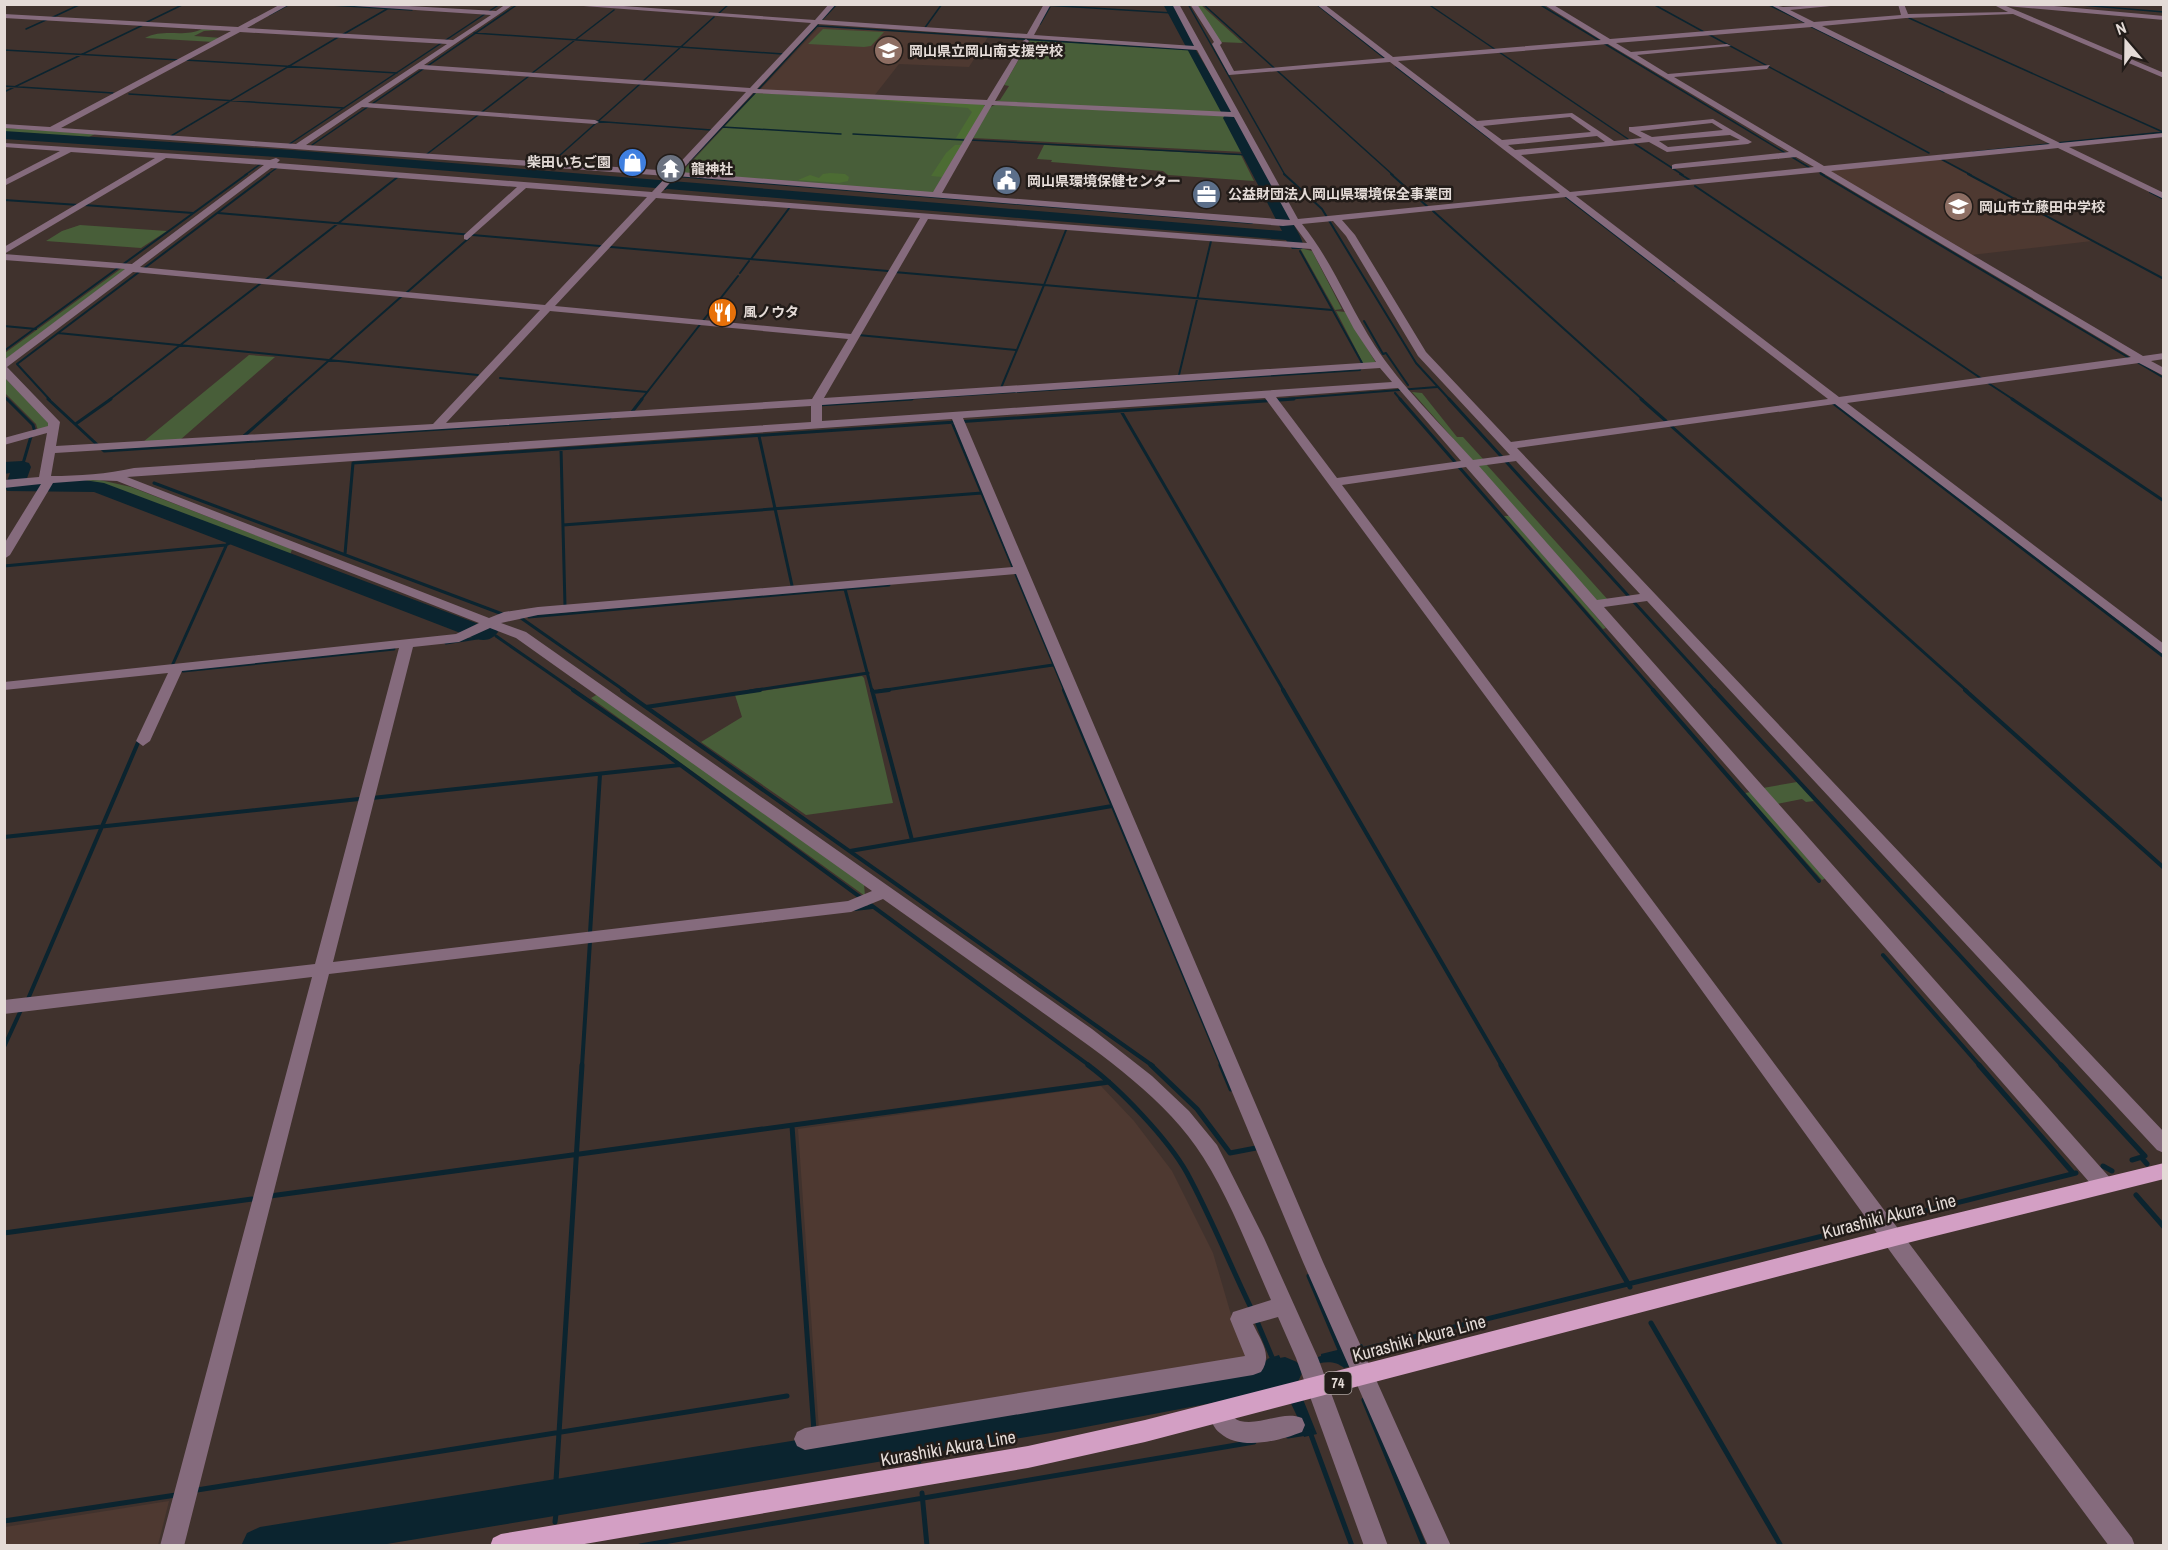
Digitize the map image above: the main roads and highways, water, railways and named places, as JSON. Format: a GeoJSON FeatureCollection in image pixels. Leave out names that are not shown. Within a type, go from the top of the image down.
{"type":"FeatureCollection","features":[{"type":"Feature","properties":{"kind":"main road","name":"Kurashiki Akura Line"},"geometry":{"type":"LineString","coordinates":[[501,1545],[1028,1457],[1218,1413],[1312,1371],[1885,1226],[2104,1185],[2163,1171]]}},
{"type":"Feature","properties":{"kind":"water"},"geometry":{"type":"Polygon","coordinates":[[[1362,1344],[1366,1353],[1349,1357],[1352,1366],[1344,1368],[1332,1362],[1326,1362],[1292,1372],[1317,1434],[1304,1437],[1294,1410],[1281,1383],[1277,1383],[1267,1359],[1279,1355],[1282,1362],[1289,1366],[1321,1356],[1321,1354],[1362,1344]]]}},
{"type":"Feature","properties":{"kind":"waterway"},"geometry":{"type":"LineString","coordinates":[[51,18],[81,4]]}},
{"type":"Feature","properties":{"kind":"waterway"},"geometry":{"type":"LineString","coordinates":[[145,23],[184,4]]}},
{"type":"Feature","properties":{"kind":"waterway"},"geometry":{"type":"LineString","coordinates":[[269,15],[290,4]]}},
{"type":"Feature","properties":{"kind":"waterway"},"geometry":{"type":"LineString","coordinates":[[314,4],[412,10]]}},
{"type":"Feature","properties":{"kind":"waterway"},"geometry":{"type":"LineString","coordinates":[[396,73],[500,4]]}},
{"type":"Feature","properties":{"kind":"waterway"},"geometry":{"type":"LineString","coordinates":[[475,33],[518,4]]}},
{"type":"Feature","properties":{"kind":"waterway"},"geometry":{"type":"LineString","coordinates":[[718,14],[729,4]]}},
{"type":"Feature","properties":{"kind":"waterway"},"geometry":{"type":"LineString","coordinates":[[820,22],[837,4]]}},
{"type":"Feature","properties":{"kind":"waterway"},"geometry":{"type":"LineString","coordinates":[[924,29],[942,4]]}},
{"type":"Feature","properties":{"kind":"waterway"},"geometry":{"type":"LineString","coordinates":[[1028,4],[1051,5]]}},
{"type":"Feature","properties":{"kind":"waterway"},"geometry":{"type":"LineString","coordinates":[[1168,4],[1190,45]]}},
{"type":"Feature","properties":{"kind":"waterway"},"geometry":{"type":"LineString","coordinates":[[1188,4],[1285,175]]}},
{"type":"Feature","properties":{"kind":"waterway"},"geometry":{"type":"LineString","coordinates":[[1203,4],[1393,175]]}},
{"type":"Feature","properties":{"kind":"waterway"},"geometry":{"type":"LineString","coordinates":[[1316,4],[1388,61]]}},
{"type":"Feature","properties":{"kind":"waterway"},"geometry":{"type":"LineString","coordinates":[[1428,4],[1496,50]]}},
{"type":"Feature","properties":{"kind":"waterway"},"geometry":{"type":"LineString","coordinates":[[1539,4],[1810,168]]}},
{"type":"Feature","properties":{"kind":"waterway"},"geometry":{"type":"LineString","coordinates":[[1653,4],[1704,32]]}},
{"type":"Feature","properties":{"kind":"waterway"},"geometry":{"type":"LineString","coordinates":[[1767,4],[1806,23]]}},
{"type":"Feature","properties":{"kind":"waterway"},"geometry":{"type":"LineString","coordinates":[[1987,4],[1998,5]]}},
{"type":"Feature","properties":{"kind":"waterway"},"geometry":{"type":"LineString","coordinates":[[2069,4],[2164,12]]}},
{"type":"Feature","properties":{"kind":"waterway"},"geometry":{"type":"LineString","coordinates":[[1040,24],[1051,5]]}},
{"type":"Feature","properties":{"kind":"waterway"},"geometry":{"type":"LineString","coordinates":[[1051,5],[1173,13]]}},
{"type":"Feature","properties":{"kind":"waterway"},"geometry":{"type":"LineString","coordinates":[[342,35],[387,9]]}},
{"type":"Feature","properties":{"kind":"waterway"},"geometry":{"type":"LineString","coordinates":[[575,40],[614,10]]}},
{"type":"Feature","properties":{"kind":"waterway"},"geometry":{"type":"LineString","coordinates":[[1907,14],[1909,18],[2163,132]]}},
{"type":"Feature","properties":{"kind":"waterway"},"geometry":{"type":"LineString","coordinates":[[681,47],[714,17]]}},
{"type":"Feature","properties":{"kind":"waterway"},"geometry":{"type":"LineString","coordinates":[[26,29],[48,19]]}},
{"type":"Feature","properties":{"kind":"waterway"},"geometry":{"type":"LineString","coordinates":[[82,54],[143,25]]}},
{"type":"Feature","properties":{"kind":"waterway"},"geometry":{"type":"LineString","coordinates":[[757,91],[818,25]]}},
{"type":"Feature","properties":{"kind":"waterway"},"geometry":{"type":"LineString","coordinates":[[818,26],[1193,50]]}},
{"type":"Feature","properties":{"kind":"waterway"},"geometry":{"type":"LineString","coordinates":[[1810,26],[1944,92]]}},
{"type":"Feature","properties":{"kind":"waterway"},"geometry":{"type":"LineString","coordinates":[[312,145],[475,33]]}},
{"type":"Feature","properties":{"kind":"waterway"},"geometry":{"type":"LineString","coordinates":[[475,33],[575,40]]}},
{"type":"Feature","properties":{"kind":"waterway"},"geometry":{"type":"LineString","coordinates":[[1708,34],[1929,153]]}},
{"type":"Feature","properties":{"kind":"waterway"},"geometry":{"type":"LineString","coordinates":[[289,66],[340,36]]}},
{"type":"Feature","properties":{"kind":"waterway"},"geometry":{"type":"LineString","coordinates":[[531,74],[575,40]]}},
{"type":"Feature","properties":{"kind":"waterway"},"geometry":{"type":"LineString","coordinates":[[575,40],[681,47]]}},
{"type":"Feature","properties":{"kind":"waterway"},"geometry":{"type":"LineString","coordinates":[[642,82],[681,47]]}},
{"type":"Feature","properties":{"kind":"waterway"},"geometry":{"type":"LineString","coordinates":[[681,47],[783,54]]}},
{"type":"Feature","properties":{"kind":"waterway"},"geometry":{"type":"LineString","coordinates":[[4,50],[82,54]]}},
{"type":"Feature","properties":{"kind":"waterway"},"geometry":{"type":"LineString","coordinates":[[1192,50],[1227,112]]}},
{"type":"Feature","properties":{"kind":"waterway"},"geometry":{"type":"LineString","coordinates":[[1499,52],[1628,139]]}},
{"type":"Feature","properties":{"kind":"waterway"},"geometry":{"type":"LineString","coordinates":[[15,87],[82,54]]}},
{"type":"Feature","properties":{"kind":"waterway"},"geometry":{"type":"LineString","coordinates":[[82,54],[180,60]]}},
{"type":"Feature","properties":{"kind":"waterway"},"geometry":{"type":"LineString","coordinates":[[185,60],[289,66]]}},
{"type":"Feature","properties":{"kind":"waterway"},"geometry":{"type":"LineString","coordinates":[[231,101],[289,66]]}},
{"type":"Feature","properties":{"kind":"waterway"},"geometry":{"type":"LineString","coordinates":[[289,66],[396,73]]}},
{"type":"Feature","properties":{"kind":"waterway"},"geometry":{"type":"LineString","coordinates":[[1396,67],[1490,139]]}},
{"type":"Feature","properties":{"kind":"waterway"},"geometry":{"type":"LineString","coordinates":[[344,108],[396,73]]}},
{"type":"Feature","properties":{"kind":"waterway"},"geometry":{"type":"LineString","coordinates":[[427,154],[529,76]]}},
{"type":"Feature","properties":{"kind":"waterway"},"geometry":{"type":"LineString","coordinates":[[598,121],[640,84]]}},
{"type":"Feature","properties":{"kind":"waterway"},"geometry":{"type":"LineString","coordinates":[[4,86],[15,87]]}},
{"type":"Feature","properties":{"kind":"waterway"},"geometry":{"type":"LineString","coordinates":[[4,92],[15,87]]}},
{"type":"Feature","properties":{"kind":"waterway"},"geometry":{"type":"LineString","coordinates":[[15,87],[113,93]]}},
{"type":"Feature","properties":{"kind":"waterway"},"geometry":{"type":"LineString","coordinates":[[722,127],[755,93]]}},
{"type":"Feature","properties":{"kind":"waterway"},"geometry":{"type":"LineString","coordinates":[[129,94],[231,101]]}},
{"type":"Feature","properties":{"kind":"waterway"},"geometry":{"type":"LineString","coordinates":[[171,136],[231,101]]}},
{"type":"Feature","properties":{"kind":"waterway"},"geometry":{"type":"LineString","coordinates":[[231,101],[344,108]]}},
{"type":"Feature","properties":{"kind":"waterway"},"geometry":{"type":"LineString","coordinates":[[288,145],[344,108]]}},
{"type":"Feature","properties":{"kind":"waterway"},"geometry":{"type":"LineString","coordinates":[[1229,118],[1292,236]]}},
{"type":"Feature","properties":{"kind":"waterway"},"geometry":{"type":"LineString","coordinates":[[593,121],[598,121]]}},
{"type":"Feature","properties":{"kind":"waterway"},"geometry":{"type":"LineString","coordinates":[[550,164],[598,121]]}},
{"type":"Feature","properties":{"kind":"waterway"},"geometry":{"type":"LineString","coordinates":[[598,121],[711,130]]}},
{"type":"Feature","properties":{"kind":"waterway"},"geometry":{"type":"LineString","coordinates":[[687,164],[722,127]]}},
{"type":"Feature","properties":{"kind":"waterway"},"geometry":{"type":"LineString","coordinates":[[722,127],[841,134]]}},
{"type":"Feature","properties":{"kind":"waterway"},"geometry":{"type":"LineString","coordinates":[[2056,143],[2164,132]]}},
{"type":"Feature","properties":{"kind":"waterway"},"geometry":{"type":"LineString","coordinates":[[853,134],[964,140]]}},
{"type":"Feature","properties":{"kind":"waterway"},"geometry":{"type":"LineString","coordinates":[[4,135],[292,154],[1292,236]]}},
{"type":"Feature","properties":{"kind":"waterway"},"geometry":{"type":"LineString","coordinates":[[971,140],[1249,155]]}},
{"type":"Feature","properties":{"kind":"waterway"},"geometry":{"type":"LineString","coordinates":[[1635,144],[1683,175]]}},
{"type":"Feature","properties":{"kind":"waterway"},"geometry":{"type":"LineString","coordinates":[[1973,152],[2049,144]]}},
{"type":"Feature","properties":{"kind":"waterway"},"geometry":{"type":"LineString","coordinates":[[1941,159],[1971,175]]}},
{"type":"Feature","properties":{"kind":"waterway"},"geometry":{"type":"LineString","coordinates":[[245,175],[262,163]]}},
{"type":"Feature","properties":{"kind":"waterway"},"geometry":{"type":"LineString","coordinates":[[267,175],[278,167]]}},
{"type":"Feature","properties":{"kind":"waterway"},"geometry":{"type":"LineString","coordinates":[[1820,173],[1824,175]]}},
{"type":"Feature","properties":{"kind":"waterway"},"geometry":{"type":"LineString","coordinates":[[34,329],[247,174]]}},
{"type":"Feature","properties":{"kind":"waterway"},"geometry":{"type":"LineString","coordinates":[[58,333],[269,174]]}},
{"type":"Feature","properties":{"kind":"waterway"},"geometry":{"type":"LineString","coordinates":[[1391,174],[1429,208]]}},
{"type":"Feature","properties":{"kind":"waterway"},"geometry":{"type":"LineString","coordinates":[[1680,174],[1690,180]]}},
{"type":"Feature","properties":{"kind":"waterway"},"geometry":{"type":"LineString","coordinates":[[1821,174],[2131,359]]}},
{"type":"Feature","properties":{"kind":"waterway"},"geometry":{"type":"LineString","coordinates":[[1968,174],[2164,279]]}},
{"type":"Feature","properties":{"kind":"waterway"},"geometry":{"type":"LineString","coordinates":[[1285,175],[1322,209],[1416,363],[1450,400]]}},
{"type":"Feature","properties":{"kind":"waterway"},"geometry":{"type":"LineString","coordinates":[[338,223],[399,176]]}},
{"type":"Feature","properties":{"kind":"waterway"},"geometry":{"type":"LineString","coordinates":[[665,189],[676,176],[1252,223]]}},
{"type":"Feature","properties":{"kind":"waterway"},"geometry":{"type":"LineString","coordinates":[[1695,186],[1982,379]]}},
{"type":"Feature","properties":{"kind":"waterway"},"geometry":{"type":"LineString","coordinates":[[2150,192],[2164,199]]}},
{"type":"Feature","properties":{"kind":"waterway"},"geometry":{"type":"LineString","coordinates":[[1566,197],[1675,281]]}},
{"type":"Feature","properties":{"kind":"waterway"},"geometry":{"type":"LineString","coordinates":[[4,200],[79,205]]}},
{"type":"Feature","properties":{"kind":"waterway"},"geometry":{"type":"LineString","coordinates":[[84,205],[193,213]]}},
{"type":"Feature","properties":{"kind":"waterway"},"geometry":{"type":"LineString","coordinates":[[751,259],[790,207]]}},
{"type":"Feature","properties":{"kind":"waterway"},"geometry":{"type":"LineString","coordinates":[[1433,211],[1643,400]]}},
{"type":"Feature","properties":{"kind":"waterway"},"geometry":{"type":"LineString","coordinates":[[218,213],[338,223]]}},
{"type":"Feature","properties":{"kind":"waterway"},"geometry":{"type":"LineString","coordinates":[[264,281],[338,223]]}},
{"type":"Feature","properties":{"kind":"waterway"},"geometry":{"type":"LineString","coordinates":[[338,223],[888,271]]}},
{"type":"Feature","properties":{"kind":"waterway"},"geometry":{"type":"LineString","coordinates":[[1044,285],[1066,230]]}},
{"type":"Feature","properties":{"kind":"waterway"},"geometry":{"type":"LineString","coordinates":[[1292,236],[1297,246]]}},
{"type":"Feature","properties":{"kind":"waterway"},"geometry":{"type":"LineString","coordinates":[[405,294],[469,238]]}},
{"type":"Feature","properties":{"kind":"waterway"},"geometry":{"type":"LineString","coordinates":[[1197,298],[1211,241]]}},
{"type":"Feature","properties":{"kind":"waterway"},"geometry":{"type":"LineString","coordinates":[[889,400],[1360,370],[1362,363],[1300,251]]}},
{"type":"Feature","properties":{"kind":"waterway"},"geometry":{"type":"LineString","coordinates":[[740,273],[749,261]]}},
{"type":"Feature","properties":{"kind":"waterway"},"geometry":{"type":"LineString","coordinates":[[894,272],[1044,285]]}},
{"type":"Feature","properties":{"kind":"waterway"},"geometry":{"type":"LineString","coordinates":[[641,400],[738,276]]}},
{"type":"Feature","properties":{"kind":"waterway"},"geometry":{"type":"LineString","coordinates":[[180,345],[261,283]]}},
{"type":"Feature","properties":{"kind":"waterway"},"geometry":{"type":"LineString","coordinates":[[1001,388],[1044,285]]}},
{"type":"Feature","properties":{"kind":"waterway"},"geometry":{"type":"LineString","coordinates":[[1044,285],[1197,298]]}},
{"type":"Feature","properties":{"kind":"waterway"},"geometry":{"type":"LineString","coordinates":[[329,360],[402,296]]}},
{"type":"Feature","properties":{"kind":"waterway"},"geometry":{"type":"LineString","coordinates":[[1179,375],[1197,298]]}},
{"type":"Feature","properties":{"kind":"waterway"},"geometry":{"type":"LineString","coordinates":[[1197,298],[1332,310]]}},
{"type":"Feature","properties":{"kind":"waterway"},"geometry":{"type":"LineString","coordinates":[[1364,321],[1383,354],[1386,353],[1408,385]]}},
{"type":"Feature","properties":{"kind":"waterway"},"geometry":{"type":"LineString","coordinates":[[4,326],[34,329]]}},
{"type":"Feature","properties":{"kind":"waterway"},"geometry":{"type":"LineString","coordinates":[[4,351],[34,329]]}},
{"type":"Feature","properties":{"kind":"waterway"},"geometry":{"type":"LineString","coordinates":[[50,400],[17,364],[58,333]]}},
{"type":"Feature","properties":{"kind":"waterway"},"geometry":{"type":"LineString","coordinates":[[58,333],[180,345]]}},
{"type":"Feature","properties":{"kind":"waterway"},"geometry":{"type":"LineString","coordinates":[[858,335],[1016,350]]}},
{"type":"Feature","properties":{"kind":"waterway"},"geometry":{"type":"LineString","coordinates":[[109,400],[180,345]]}},
{"type":"Feature","properties":{"kind":"waterway"},"geometry":{"type":"LineString","coordinates":[[180,345],[329,360]]}},
{"type":"Feature","properties":{"kind":"waterway"},"geometry":{"type":"LineString","coordinates":[[284,400],[329,360]]}},
{"type":"Feature","properties":{"kind":"waterway"},"geometry":{"type":"LineString","coordinates":[[329,360],[478,375]]}},
{"type":"Feature","properties":{"kind":"waterway"},"geometry":{"type":"LineString","coordinates":[[2137,362],[2164,378]]}},
{"type":"Feature","properties":{"kind":"waterway"},"geometry":{"type":"LineString","coordinates":[[500,378],[647,392]]}},
{"type":"Feature","properties":{"kind":"waterway"},"geometry":{"type":"LineString","coordinates":[[1988,383],[2014,400]]}},
{"type":"Feature","properties":{"kind":"waterway"},"geometry":{"type":"LineString","coordinates":[[1272,400],[1437,387]]}},
{"type":"Feature","properties":{"kind":"waterway"},"geometry":{"type":"LineString","coordinates":[[1395,393],[1401,400]]}},
{"type":"Feature","properties":{"kind":"waterway"},"geometry":{"type":"LineString","coordinates":[[4,396],[33,425],[35,432],[32,433],[22,467]]}},
{"type":"Feature","properties":{"kind":"waterway"},"geometry":{"type":"LineString","coordinates":[[48,399],[104,451],[610,418]]}},
{"type":"Feature","properties":{"kind":"waterway"},"geometry":{"type":"LineString","coordinates":[[77,423],[111,399]]}},
{"type":"Feature","properties":{"kind":"waterway"},"geometry":{"type":"LineString","coordinates":[[244,436],[286,399]]}},
{"type":"Feature","properties":{"kind":"waterway"},"geometry":{"type":"LineString","coordinates":[[632,412],[642,399]]}},
{"type":"Feature","properties":{"kind":"waterway"},"geometry":{"type":"LineString","coordinates":[[818,405],[912,399]]}},
{"type":"Feature","properties":{"kind":"waterway"},"geometry":{"type":"LineString","coordinates":[[952,422],[1294,399]]}},
{"type":"Feature","properties":{"kind":"waterway"},"geometry":{"type":"LineString","coordinates":[[1400,399],[1455,462]]}},
{"type":"Feature","properties":{"kind":"waterway"},"geometry":{"type":"LineString","coordinates":[[1449,399],[1715,691]]}},
{"type":"Feature","properties":{"kind":"waterway"},"geometry":{"type":"LineString","coordinates":[[1641,399],[1666,421]]}},
{"type":"Feature","properties":{"kind":"waterway"},"geometry":{"type":"LineString","coordinates":[[2012,399],[2164,501]]}},
{"type":"Feature","properties":{"kind":"waterway"},"geometry":{"type":"LineString","coordinates":[[1833,403],[2164,657]]}},
{"type":"Feature","properties":{"kind":"waterway"},"geometry":{"type":"LineString","coordinates":[[1121,411],[1284,691]]}},
{"type":"Feature","properties":{"kind":"waterway"},"geometry":{"type":"LineString","coordinates":[[345,554],[353,463],[952,422]]}},
{"type":"Feature","properties":{"kind":"waterway"},"geometry":{"type":"LineString","coordinates":[[952,422],[982,493]]}},
{"type":"Feature","properties":{"kind":"waterway"},"geometry":{"type":"LineString","coordinates":[[1670,425],[1967,691]]}},
{"type":"Feature","properties":{"kind":"waterway"},"geometry":{"type":"LineString","coordinates":[[759,436],[775,509]]}},
{"type":"Feature","properties":{"kind":"waterway"},"geometry":{"type":"LineString","coordinates":[[561,449],[565,606]]}},
{"type":"Feature","properties":{"kind":"waterway"},"geometry":{"type":"LineString","coordinates":[[4,468],[22,467],[14,487],[77,485],[97,487],[484,634],[487,632]]}},
{"type":"Feature","properties":{"kind":"waterway"},"geometry":{"type":"LineString","coordinates":[[1459,467],[1654,691]]}},
{"type":"Feature","properties":{"kind":"waterway"},"geometry":{"type":"LineString","coordinates":[[154,483],[505,615]]}},
{"type":"Feature","properties":{"kind":"waterway"},"geometry":{"type":"LineString","coordinates":[[775,509],[982,493]]}},
{"type":"Feature","properties":{"kind":"waterway"},"geometry":{"type":"LineString","coordinates":[[982,493],[1065,691]]}},
{"type":"Feature","properties":{"kind":"waterway"},"geometry":{"type":"LineString","coordinates":[[563,525],[775,509]]}},
{"type":"Feature","properties":{"kind":"waterway"},"geometry":{"type":"LineString","coordinates":[[775,509],[793,590]]}},
{"type":"Feature","properties":{"kind":"waterway"},"geometry":{"type":"LineString","coordinates":[[4,566],[226,545],[237,539]]}},
{"type":"Feature","properties":{"kind":"waterway"},"geometry":{"type":"LineString","coordinates":[[172,666],[226,546]]}},
{"type":"Feature","properties":{"kind":"waterway"},"geometry":{"type":"LineString","coordinates":[[529,617],[889,585]]}},
{"type":"Feature","properties":{"kind":"waterway"},"geometry":{"type":"LineString","coordinates":[[845,589],[867,673]]}},
{"type":"Feature","properties":{"kind":"waterway"},"geometry":{"type":"LineString","coordinates":[[521,618],[625,691]]}},
{"type":"Feature","properties":{"kind":"waterway"},"geometry":{"type":"LineString","coordinates":[[496,636],[575,691]]}},
{"type":"Feature","properties":{"kind":"waterway"},"geometry":{"type":"LineString","coordinates":[[446,643],[477,638]]}},
{"type":"Feature","properties":{"kind":"waterway"},"geometry":{"type":"LineString","coordinates":[[183,671],[394,649]]}},
{"type":"Feature","properties":{"kind":"waterway"},"geometry":{"type":"LineString","coordinates":[[879,691],[1053,665]]}},
{"type":"Feature","properties":{"kind":"waterway"},"geometry":{"type":"LineString","coordinates":[[750,691],[867,673]]}},
{"type":"Feature","properties":{"kind":"waterway"},"geometry":{"type":"LineString","coordinates":[[867,673],[872,691]]}},
{"type":"Feature","properties":{"kind":"waterway"},"geometry":{"type":"LineString","coordinates":[[573,690],[664,753],[1090,1066]]}},
{"type":"Feature","properties":{"kind":"waterway"},"geometry":{"type":"LineString","coordinates":[[622,690],[646,707]]}},
{"type":"Feature","properties":{"kind":"waterway"},"geometry":{"type":"LineString","coordinates":[[646,707],[760,690]]}},
{"type":"Feature","properties":{"kind":"waterway"},"geometry":{"type":"LineString","coordinates":[[872,690],[912,840]]}},
{"type":"Feature","properties":{"kind":"waterway"},"geometry":{"type":"LineString","coordinates":[[873,692],[889,690]]}},
{"type":"Feature","properties":{"kind":"waterway"},"geometry":{"type":"LineString","coordinates":[[1064,690],[1222,1066]]}},
{"type":"Feature","properties":{"kind":"waterway"},"geometry":{"type":"LineString","coordinates":[[1283,690],[1502,1066]]}},
{"type":"Feature","properties":{"kind":"waterway"},"geometry":{"type":"LineString","coordinates":[[1653,690],[1819,881]]}},
{"type":"Feature","properties":{"kind":"waterway"},"geometry":{"type":"LineString","coordinates":[[1714,690],[2062,1066]]}},
{"type":"Feature","properties":{"kind":"waterway"},"geometry":{"type":"LineString","coordinates":[[1965,690],[2164,868]]}},
{"type":"Feature","properties":{"kind":"waterway"},"geometry":{"type":"LineString","coordinates":[[646,707],[1153,1066]]}},
{"type":"Feature","properties":{"kind":"waterway"},"geometry":{"type":"LineString","coordinates":[[102,827],[140,738]]}},
{"type":"Feature","properties":{"kind":"waterway"},"geometry":{"type":"LineString","coordinates":[[372,798],[680,765]]}},
{"type":"Feature","properties":{"kind":"waterway"},"geometry":{"type":"LineString","coordinates":[[590,933],[600,774]]}},
{"type":"Feature","properties":{"kind":"waterway"},"geometry":{"type":"LineString","coordinates":[[102,827],[359,799]]}},
{"type":"Feature","properties":{"kind":"waterway"},"geometry":{"type":"LineString","coordinates":[[850,851],[1112,806]]}},
{"type":"Feature","properties":{"kind":"waterway"},"geometry":{"type":"LineString","coordinates":[[4,837],[102,827]]}},
{"type":"Feature","properties":{"kind":"waterway"},"geometry":{"type":"LineString","coordinates":[[28,999],[102,827]]}},
{"type":"Feature","properties":{"kind":"waterway"},"geometry":{"type":"LineString","coordinates":[[855,909],[872,907]]}},
{"type":"Feature","properties":{"kind":"waterway"},"geometry":{"type":"LineString","coordinates":[[582,1066],[590,941]]}},
{"type":"Feature","properties":{"kind":"waterway"},"geometry":{"type":"LineString","coordinates":[[1883,955],[1980,1066]]}},
{"type":"Feature","properties":{"kind":"waterway"},"geometry":{"type":"LineString","coordinates":[[4,1047],[21,1010]]}},
{"type":"Feature","properties":{"kind":"waterway"},"geometry":{"type":"LineString","coordinates":[[576,1154],[582,1065]]}},
{"type":"Feature","properties":{"kind":"waterway"},"geometry":{"type":"LineString","coordinates":[[1088,1065],[1108,1082]]}},
{"type":"Feature","properties":{"kind":"waterway"},"geometry":{"type":"LineString","coordinates":[[1151,1065],[1197,1109],[1230,1153],[1256,1148]]}},
{"type":"Feature","properties":{"kind":"waterway"},"geometry":{"type":"LineString","coordinates":[[1221,1065],[1231,1089]]}},
{"type":"Feature","properties":{"kind":"waterway"},"geometry":{"type":"LineString","coordinates":[[1501,1065],[1628,1284]]}},
{"type":"Feature","properties":{"kind":"waterway"},"geometry":{"type":"LineString","coordinates":[[1979,1065],[2073,1173]]}},
{"type":"Feature","properties":{"kind":"waterway"},"geometry":{"type":"LineString","coordinates":[[2061,1065],[2145,1156],[2141,1157]]}},
{"type":"Feature","properties":{"kind":"waterway"},"geometry":{"type":"LineString","coordinates":[[576,1154],[1108,1082]]}},
{"type":"Feature","properties":{"kind":"waterway"},"geometry":{"type":"LineString","coordinates":[[1108,1082],[1142,1115],[1179,1160],[1204,1207],[1252,1310]]}},
{"type":"Feature","properties":{"kind":"waterway"},"geometry":{"type":"LineString","coordinates":[[792,1126],[814,1431]]}},
{"type":"Feature","properties":{"kind":"waterway"},"geometry":{"type":"LineString","coordinates":[[270,1196],[576,1154]]}},
{"type":"Feature","properties":{"kind":"waterway"},"geometry":{"type":"LineString","coordinates":[[559,1432],[576,1154]]}},
{"type":"Feature","properties":{"kind":"waterway"},"geometry":{"type":"LineString","coordinates":[[2132,1160],[2141,1157]]}},
{"type":"Feature","properties":{"kind":"waterway"},"geometry":{"type":"LineString","coordinates":[[2141,1157],[2147,1164]]}},
{"type":"Feature","properties":{"kind":"waterway"},"geometry":{"type":"LineString","coordinates":[[2103,1166],[2112,1171]]}},
{"type":"Feature","properties":{"kind":"waterway"},"geometry":{"type":"LineString","coordinates":[[1888,1220],[2076,1173]]}},
{"type":"Feature","properties":{"kind":"waterway"},"geometry":{"type":"LineString","coordinates":[[2136,1195],[2164,1227]]}},
{"type":"Feature","properties":{"kind":"waterway"},"geometry":{"type":"LineString","coordinates":[[4,1233],[252,1199]]}},
{"type":"Feature","properties":{"kind":"waterway"},"geometry":{"type":"LineString","coordinates":[[1628,1284],[1875,1223]]}},
{"type":"Feature","properties":{"kind":"waterway"},"geometry":{"type":"LineString","coordinates":[[1309,1276],[1341,1352]]}},
{"type":"Feature","properties":{"kind":"waterway"},"geometry":{"type":"LineString","coordinates":[[1361,1350],[1628,1284]]}},
{"type":"Feature","properties":{"kind":"waterway"},"geometry":{"type":"LineString","coordinates":[[1256,1319],[1274,1362]]}},
{"type":"Feature","properties":{"kind":"waterway"},"geometry":{"type":"LineString","coordinates":[[1651,1323],[1781,1546]]}},
{"type":"Feature","properties":{"kind":"waterway"},"geometry":{"type":"LineString","coordinates":[[260,1546],[1075,1412],[1285,1373]]}},
{"type":"Feature","properties":{"kind":"waterway"},"geometry":{"type":"LineString","coordinates":[[559,1432],[787,1396]]}},
{"type":"Feature","properties":{"kind":"waterway"},"geometry":{"type":"LineString","coordinates":[[1364,1400],[1424,1546]]}},
{"type":"Feature","properties":{"kind":"waterway"},"geometry":{"type":"LineString","coordinates":[[197,1490],[559,1432]]}},
{"type":"Feature","properties":{"kind":"waterway"},"geometry":{"type":"LineString","coordinates":[[555,1497],[559,1432]]}},
{"type":"Feature","properties":{"kind":"waterway"},"geometry":{"type":"LineString","coordinates":[[1310,1432],[1352,1546]]}},
{"type":"Feature","properties":{"kind":"waterway"},"geometry":{"type":"LineString","coordinates":[[1288,1436],[1307,1433]]}},
{"type":"Feature","properties":{"kind":"waterway"},"geometry":{"type":"LineString","coordinates":[[917,1438],[919,1461]]}},
{"type":"Feature","properties":{"kind":"waterway"},"geometry":{"type":"LineString","coordinates":[[922,1498],[1254,1442]]}},
{"type":"Feature","properties":{"kind":"waterway"},"geometry":{"type":"LineString","coordinates":[[815,1444],[816,1454]]}},
{"type":"Feature","properties":{"kind":"waterway"},"geometry":{"type":"LineString","coordinates":[[922,1493],[922,1498]]}},
{"type":"Feature","properties":{"kind":"waterway"},"geometry":{"type":"LineString","coordinates":[[4,1521],[176,1495]]}},
{"type":"Feature","properties":{"kind":"waterway"},"geometry":{"type":"LineString","coordinates":[[555,1522],[558,1497]]}},
{"type":"Feature","properties":{"kind":"waterway"},"geometry":{"type":"LineString","coordinates":[[640,1546],[922,1498]]}},
{"type":"Feature","properties":{"kind":"waterway"},"geometry":{"type":"LineString","coordinates":[[922,1498],[927,1546]]}},
{"type":"Feature","properties":{"kind":"place","name":"岡山県立岡山南支援学校"},"geometry":{"type":"Point","coordinates":[888,51]}},
{"type":"Feature","properties":{"kind":"place","name":"柴田いちご園"},"geometry":{"type":"Point","coordinates":[632,162]}},
{"type":"Feature","properties":{"kind":"place","name":"龍神社"},"geometry":{"type":"Point","coordinates":[670,169]}},
{"type":"Feature","properties":{"kind":"place","name":"岡山県環境保健センター"},"geometry":{"type":"Point","coordinates":[1006,181]}},
{"type":"Feature","properties":{"kind":"place","name":"公益財団法人岡山県環境保全事業団"},"geometry":{"type":"Point","coordinates":[1207,194]}},
{"type":"Feature","properties":{"kind":"place","name":"岡山市立藤田中学校"},"geometry":{"type":"Point","coordinates":[1958,207]}},
{"type":"Feature","properties":{"kind":"place","name":"風ノウタ"},"geometry":{"type":"Point","coordinates":[722,312]}}]}
